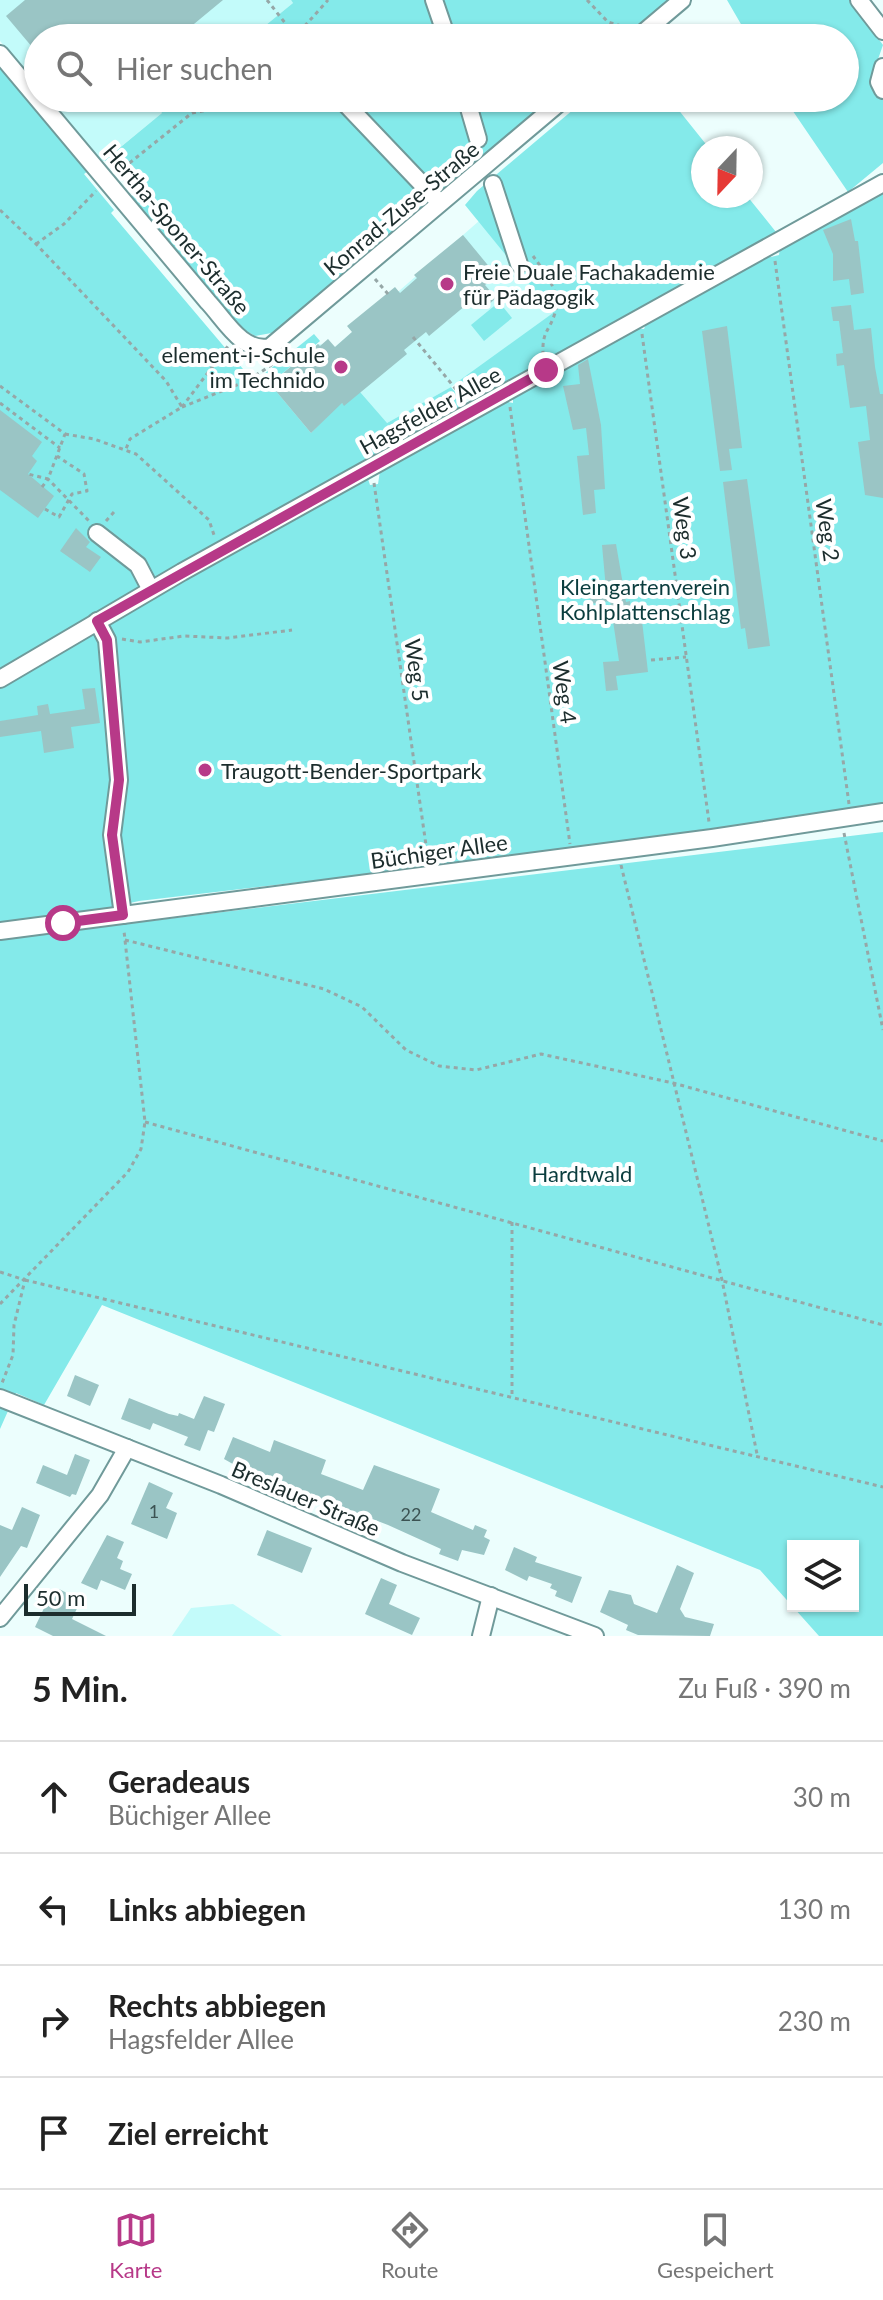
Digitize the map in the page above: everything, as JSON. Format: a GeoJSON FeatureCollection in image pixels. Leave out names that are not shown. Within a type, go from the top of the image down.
{"type":"FeatureCollection","features":[{"type":"Feature","properties":{"kind":"street"},"geometry":{"type":"LineString","coordinates":[[434,0],[442,24]]}},
{"type":"Feature","properties":{"kind":"street"},"geometry":{"type":"LineString","coordinates":[[654,24],[682,0]]}},
{"type":"Feature","properties":{"kind":"street"},"geometry":{"type":"LineString","coordinates":[[860,0],[883,31]]}},
{"type":"Feature","properties":{"kind":"street","name":"Hertha-Sponer-Straße"},"geometry":{"type":"LineString","coordinates":[[0,54],[24,82]]}},
{"type":"Feature","properties":{"kind":"street"},"geometry":{"type":"LineString","coordinates":[[883,67],[879,82],[883,90]]}},
{"type":"Feature","properties":{"kind":"street","name":"Hertha-Sponer-Straße"},"geometry":{"type":"LineString","coordinates":[[49,112],[239,336],[249,346],[264,349]]}},
{"type":"Feature","properties":{"kind":"street"},"geometry":{"type":"LineString","coordinates":[[353,112],[440,203]]}},
{"type":"Feature","properties":{"kind":"street"},"geometry":{"type":"LineString","coordinates":[[470,112],[478,139]]}},
{"type":"Feature","properties":{"kind":"street","name":"Konrad-Zuse-Straße"},"geometry":{"type":"LineString","coordinates":[[264,349],[548,112]]}},
{"type":"Feature","properties":{"kind":"street","name":"Hagsfelder Allee"},"geometry":{"type":"LineString","coordinates":[[0,679],[151,590],[883,183]]}},
{"type":"Feature","properties":{"kind":"street"},"geometry":{"type":"LineString","coordinates":[[493,184],[519,264]]}},
{"type":"Feature","properties":{"kind":"street"},"geometry":{"type":"LineString","coordinates":[[97,533],[138,565],[151,590]]}},
{"type":"Feature","properties":{"kind":"street"},"geometry":{"type":"LineString","coordinates":[[97,621],[107,640],[119,780],[112,835],[123,915]]}},
{"type":"Feature","properties":{"kind":"street","name":"Büchiger Allee"},"geometry":{"type":"LineString","coordinates":[[0,931],[617,850],[846,813],[883,812]]}},
{"type":"Feature","properties":{"kind":"street","name":"Breslauer Straße"},"geometry":{"type":"LineString","coordinates":[[1,1398],[595,1636]]}},
{"type":"Feature","properties":{"kind":"street"},"geometry":{"type":"LineString","coordinates":[[0,1618],[100,1495],[127,1448]]}},
{"type":"Feature","properties":{"kind":"street"},"geometry":{"type":"LineString","coordinates":[[481,1636],[491,1596]]}},
{"type":"Feature","properties":{"kind":"path"},"geometry":{"type":"LineString","coordinates":[[267,0],[285,24]]}},
{"type":"Feature","properties":{"kind":"path"},"geometry":{"type":"LineString","coordinates":[[308,24],[328,0]]}},
{"type":"Feature","properties":{"kind":"path"},"geometry":{"type":"LineString","coordinates":[[587,0],[608,22],[620,24]]}},
{"type":"Feature","properties":{"kind":"path"},"geometry":{"type":"LineString","coordinates":[[36,244],[64,224],[107,181],[197,112]]}},
{"type":"Feature","properties":{"kind":"path"},"geometry":{"type":"LineString","coordinates":[[0,210],[166,381],[182,407]]}},
{"type":"Feature","properties":{"kind":"path","name":"Weg 2"},"geometry":{"type":"LineString","coordinates":[[775,256],[846,813],[883,1030]]}},
{"type":"Feature","properties":{"kind":"path"},"geometry":{"type":"LineString","coordinates":[[375,278],[388,294]]}},
{"type":"Feature","properties":{"kind":"path"},"geometry":{"type":"LineString","coordinates":[[546,370],[542,333],[557,306]]}},
{"type":"Feature","properties":{"kind":"path","name":"Weg 3"},"geometry":{"type":"LineString","coordinates":[[641,330],[710,826]]}},
{"type":"Feature","properties":{"kind":"path"},"geometry":{"type":"LineString","coordinates":[[182,407],[218,355],[239,336]]}},
{"type":"Feature","properties":{"kind":"path"},"geometry":{"type":"LineString","coordinates":[[413,337],[453,385]]}},
{"type":"Feature","properties":{"kind":"path"},"geometry":{"type":"LineString","coordinates":[[126,449],[130,439],[182,407],[247,381],[276,362]]}},
{"type":"Feature","properties":{"kind":"path"},"geometry":{"type":"LineString","coordinates":[[0,386],[65,434],[126,449],[155,469],[209,520],[219,552]]}},
{"type":"Feature","properties":{"kind":"path","name":"Weg 4"},"geometry":{"type":"LineString","coordinates":[[509,390],[572,855]]}},
{"type":"Feature","properties":{"kind":"path"},"geometry":{"type":"LineString","coordinates":[[0,403],[60,448]]}},
{"type":"Feature","properties":{"kind":"path"},"geometry":{"type":"LineString","coordinates":[[42,487],[65,434]]}},
{"type":"Feature","properties":{"kind":"path"},"geometry":{"type":"LineString","coordinates":[[45,509],[59,517],[72,494],[87,491],[84,474],[57,456]]}},
{"type":"Feature","properties":{"kind":"path"},"geometry":{"type":"LineString","coordinates":[[28,474],[48,479],[61,489],[97,533]]}},
{"type":"Feature","properties":{"kind":"path","name":"Weg 5"},"geometry":{"type":"LineString","coordinates":[[374,484],[429,861]]}},
{"type":"Feature","properties":{"kind":"path"},"geometry":{"type":"LineString","coordinates":[[117,639],[140,642],[292,630]]}},
{"type":"Feature","properties":{"kind":"path"},"geometry":{"type":"LineString","coordinates":[[651,660],[686,657]]}},
{"type":"Feature","properties":{"kind":"path"},"geometry":{"type":"LineString","coordinates":[[617,850],[722,1280],[757,1456]]}},
{"type":"Feature","properties":{"kind":"path"},"geometry":{"type":"LineString","coordinates":[[0,1304],[128,1172],[141,1149],[145,1122],[123,915]]}},
{"type":"Feature","properties":{"kind":"path"},"geometry":{"type":"LineString","coordinates":[[125,940],[324,989],[362,1007],[406,1050],[439,1066],[476,1070],[541,1054],[673,1083],[883,1141]]}},
{"type":"Feature","properties":{"kind":"path"},"geometry":{"type":"LineString","coordinates":[[145,1122],[883,1325]]}},
{"type":"Feature","properties":{"kind":"path"},"geometry":{"type":"LineString","coordinates":[[512,1222],[512,1397]]}},
{"type":"Feature","properties":{"kind":"path"},"geometry":{"type":"LineString","coordinates":[[0,1272],[883,1487]]}},
{"type":"Feature","properties":{"kind":"path"},"geometry":{"type":"LineString","coordinates":[[1,1398],[1,1379],[13,1355],[14,1325],[25,1280]]}},
{"type":"Feature","properties":{"kind":"shaded area"},"geometry":{"type":"Polygon","coordinates":[[[0,0],[291,0],[293,3],[267,24],[24,24],[24,70],[0,41],[0,0]]]}},
{"type":"Feature","properties":{"kind":"shaded area"},"geometry":{"type":"Polygon","coordinates":[[[59,112],[161,112],[162,113],[101,163],[59,112]]]}},
{"type":"Feature","properties":{"kind":"shaded area"},"geometry":{"type":"Polygon","coordinates":[[[479,221],[554,313],[505,350],[451,387],[387,423],[326,447],[255,383],[297,361],[318,344],[335,347],[479,221]]]}},
{"type":"Feature","properties":{"kind":"shaded area"},"geometry":{"type":"Polygon","coordinates":[[[233,1604],[282,1636],[172,1636],[191,1608],[233,1604]]]}},
{"type":"Feature","properties":{"kind":"green space"},"geometry":{"type":"Polygon","coordinates":[[[291,0],[672,0],[644,24],[267,24],[293,3],[291,0]]]}},
{"type":"Feature","properties":{"kind":"green space"},"geometry":{"type":"Polygon","coordinates":[[[727,0],[850,0],[883,45],[871,79],[875,93],[883,99],[883,163],[848,192],[794,112],[859,112],[859,24],[741,24],[727,0]]]}},
{"type":"Feature","properties":{"kind":"green space"},"geometry":{"type":"Polygon","coordinates":[[[0,68],[24,96],[24,112],[38,112],[88,171],[84,174],[114,210],[111,213],[254,382],[314,334],[320,341],[270,384],[311,433],[341,402],[344,405],[360,392],[387,423],[451,387],[465,404],[362,461],[370,485],[378,484],[380,471],[504,401],[513,403],[513,397],[634,328],[644,329],[647,321],[767,253],[771,257],[779,255],[780,247],[883,189],[883,805],[438,866],[433,861],[423,862],[420,868],[139,901],[130,903],[125,924],[883,832],[883,1636],[819,1636],[798,1612],[859,1612],[859,1540],[787,1540],[787,1600],[760,1570],[102,1305],[44,1405],[16,1393],[0,1429],[0,68]]]}},
{"type":"Feature","properties":{"kind":"green space"},"geometry":{"type":"Polygon","coordinates":[[[539,112],[277,332],[255,336],[241,328],[130,198],[135,193],[105,160],[162,113],[539,112]]]}},
{"type":"Feature","properties":{"kind":"green space"},"geometry":{"type":"Polygon","coordinates":[[[570,112],[680,112],[699,136],[691,136],[691,208],[757,208],[776,232],[471,401],[456,383],[553,313],[465,205],[477,191],[570,112]]]}},
{"type":"Feature","properties":{"kind":"green space"},"geometry":{"type":"Polygon","coordinates":[[[499,302],[512,318],[484,341],[471,325],[499,302]]]}},
{"type":"Feature","properties":{"kind":"building"},"geometry":{"type":"Polygon","coordinates":[[[25,0],[223,0],[194,24],[24,24],[24,37],[6,16],[25,0]]]}},
{"type":"Feature","properties":{"kind":"building"},"geometry":{"type":"Polygon","coordinates":[[[851,219],[855,241],[858,241],[864,293],[851,295],[849,279],[833,281],[833,254],[823,230],[851,219]]]}},
{"type":"Feature","properties":{"kind":"building"},"geometry":{"type":"Polygon","coordinates":[[[463,235],[496,275],[485,285],[496,298],[487,306],[478,295],[429,336],[426,332],[404,350],[407,354],[344,406],[342,403],[311,433],[270,384],[318,344],[320,346],[328,339],[335,347],[352,332],[347,326],[395,287],[400,293],[417,278],[414,275],[463,235]]]}},
{"type":"Feature","properties":{"kind":"building"},"geometry":{"type":"Polygon","coordinates":[[[851,305],[854,330],[871,328],[875,367],[880,394],[883,394],[883,498],[865,495],[858,442],[870,440],[866,406],[850,408],[844,365],[837,366],[836,354],[843,353],[839,321],[833,321],[831,307],[851,305]]]}},
{"type":"Feature","properties":{"kind":"building"},"geometry":{"type":"Polygon","coordinates":[[[727,326],[742,448],[729,449],[732,470],[720,471],[702,331],[727,326]]]}},
{"type":"Feature","properties":{"kind":"building"},"geometry":{"type":"Polygon","coordinates":[[[588,359],[601,425],[605,489],[594,490],[596,513],[583,515],[577,456],[589,455],[586,428],[573,430],[563,386],[580,384],[578,365],[588,359]]]}},
{"type":"Feature","properties":{"kind":"building"},"geometry":{"type":"Polygon","coordinates":[[[0,410],[42,442],[32,456],[37,461],[28,474],[54,496],[38,518],[0,490],[0,410]]]}},
{"type":"Feature","properties":{"kind":"building"},"geometry":{"type":"Polygon","coordinates":[[[747,479],[770,646],[748,649],[745,628],[741,629],[723,482],[747,479]]]}},
{"type":"Feature","properties":{"kind":"building"},"geometry":{"type":"Polygon","coordinates":[[[76,528],[90,542],[86,547],[101,557],[90,572],[60,551],[76,528]]]}},
{"type":"Feature","properties":{"kind":"building"},"geometry":{"type":"Polygon","coordinates":[[[616,544],[626,602],[630,601],[630,606],[640,604],[648,672],[616,676],[618,690],[606,691],[603,662],[619,661],[610,601],[591,604],[589,592],[606,589],[602,545],[616,544]]]}},
{"type":"Feature","properties":{"kind":"building"},"geometry":{"type":"Polygon","coordinates":[[[95,688],[100,723],[71,727],[74,748],[44,753],[41,731],[0,737],[0,721],[38,715],[37,706],[48,704],[50,714],[85,709],[82,689],[95,688]]]}},
{"type":"Feature","properties":{"kind":"building"},"geometry":{"type":"Polygon","coordinates":[[[75,1375],[99,1385],[90,1406],[67,1396],[75,1375]]]}},
{"type":"Feature","properties":{"kind":"building"},"geometry":{"type":"Polygon","coordinates":[[[204,1396],[225,1404],[214,1432],[208,1430],[200,1451],[184,1445],[188,1437],[153,1423],[150,1430],[121,1419],[129,1398],[169,1414],[178,1416],[179,1413],[194,1419],[204,1396]]]}},
{"type":"Feature","properties":{"kind":"building"},"geometry":{"type":"Polygon","coordinates":[[[233,1437],[270,1452],[274,1440],[326,1460],[321,1474],[363,1490],[374,1465],[440,1489],[431,1512],[473,1530],[475,1525],[487,1530],[484,1537],[490,1540],[484,1555],[462,1550],[458,1561],[439,1554],[441,1549],[388,1525],[240,1468],[224,1459],[233,1437]]]}},
{"type":"Feature","properties":{"kind":"building"},"geometry":{"type":"Polygon","coordinates":[[[75,1454],[90,1460],[76,1495],[70,1497],[36,1483],[43,1465],[67,1475],[75,1454]]]}},
{"type":"Feature","properties":{"kind":"building"},"geometry":{"type":"Polygon","coordinates":[[[149,1482],[173,1493],[166,1508],[177,1513],[167,1539],[131,1524],[149,1482]]]}},
{"type":"Feature","properties":{"kind":"building"},"geometry":{"type":"Polygon","coordinates":[[[22,1507],[40,1515],[27,1548],[21,1546],[0,1577],[0,1525],[12,1530],[22,1507]]]}},
{"type":"Feature","properties":{"kind":"building"},"geometry":{"type":"Polygon","coordinates":[[[267,1530],[312,1548],[302,1573],[257,1555],[267,1530]]]}},
{"type":"Feature","properties":{"kind":"building"},"geometry":{"type":"Polygon","coordinates":[[[107,1535],[124,1542],[117,1558],[123,1561],[120,1569],[132,1574],[125,1590],[101,1580],[97,1590],[81,1583],[107,1535]]]}},
{"type":"Feature","properties":{"kind":"building"},"geometry":{"type":"Polygon","coordinates":[[[514,1547],[537,1557],[535,1562],[582,1577],[572,1603],[555,1596],[557,1591],[550,1588],[552,1584],[529,1576],[527,1581],[505,1570],[514,1547]]]}},
{"type":"Feature","properties":{"kind":"building"},"geometry":{"type":"Polygon","coordinates":[[[677,1565],[694,1573],[680,1609],[685,1617],[714,1624],[710,1636],[638,1635],[626,1630],[628,1625],[600,1612],[609,1590],[631,1595],[634,1604],[657,1613],[677,1565]]]}},
{"type":"Feature","properties":{"kind":"building"},"geometry":{"type":"Polygon","coordinates":[[[381,1578],[397,1585],[389,1604],[420,1618],[412,1635],[365,1614],[381,1578]]]}},
{"type":"Feature","properties":{"kind":"building"},"geometry":{"type":"Polygon","coordinates":[[[59,1589],[81,1600],[72,1619],[106,1636],[53,1636],[35,1627],[46,1604],[51,1605],[59,1589]]]}},
{"type":"Feature","properties":{"kind":"place","name":"Freie Duale Fachakademie für Pädagogik"},"geometry":{"type":"Point","coordinates":[447,284]}},
{"type":"Feature","properties":{"kind":"place","name":"element-i-Schule im Technido"},"geometry":{"type":"Point","coordinates":[341,367]}},
{"type":"Feature","properties":{"kind":"place","name":"Traugott-Bender-Sportpark"},"geometry":{"type":"Point","coordinates":[205,770]}},
{"type":"Feature","properties":{"kind":"route"},"geometry":{"type":"LineString","coordinates":[[63,923],[123,915],[112,835],[119,780],[107,640],[97,621],[546,370]]}},
{"type":"Feature","properties":{"kind":"park label","name":"Kleingartenverein Kohlplattenschlag"},"geometry":{"type":"Point","coordinates":[645,598]}},
{"type":"Feature","properties":{"kind":"park label","name":"Hardtwald"},"geometry":{"type":"Point","coordinates":[582,1173]}}]}
